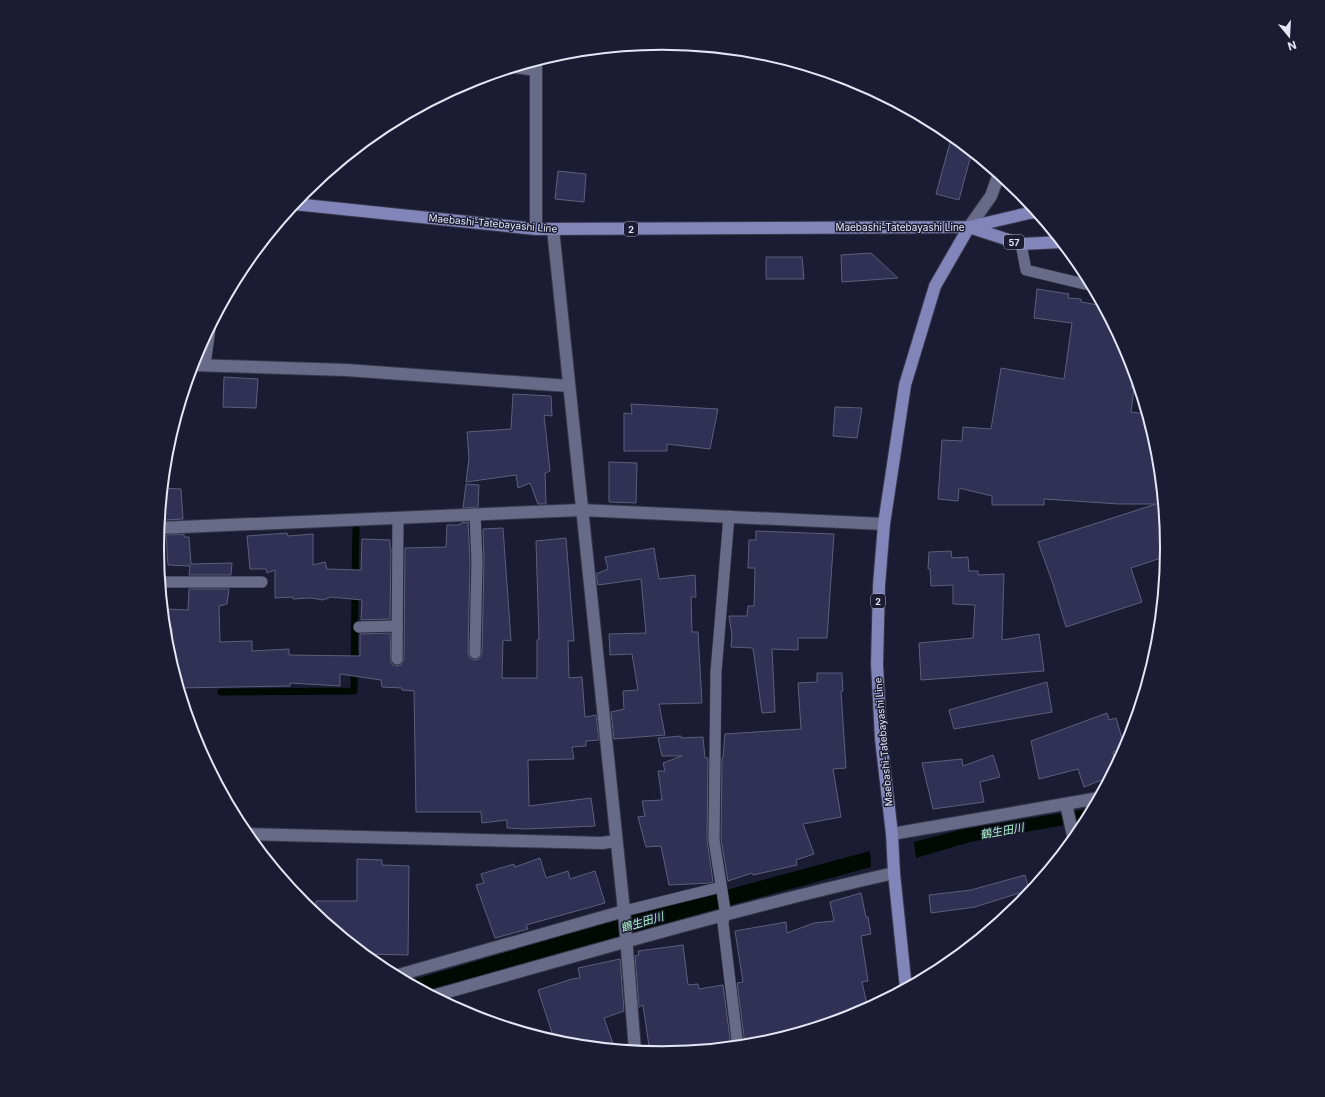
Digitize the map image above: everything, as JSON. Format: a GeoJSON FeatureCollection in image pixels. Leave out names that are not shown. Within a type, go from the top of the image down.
{"type":"FeatureCollection","features":[{"type":"Feature","properties":{"kind":"main road","name":"Maebashi-Tatebayashi Line"},"geometry":{"type":"LineString","coordinates":[[302,205],[536,229],[969,227]]}},
{"type":"Feature","properties":{"kind":"main road"},"geometry":{"type":"LineString","coordinates":[[969,227],[1030,213]]}},
{"type":"Feature","properties":{"kind":"main road","name":"Maebashi-Tatebayashi Line"},"geometry":{"type":"LineString","coordinates":[[905,984],[894,874],[892,834],[881,739],[877,664],[879,585],[884,524],[905,385],[935,286],[969,227]]}},
{"type":"Feature","properties":{"kind":"main road","name":"57"},"geometry":{"type":"LineString","coordinates":[[969,227],[1020,244],[1056,242]]}},
{"type":"Feature","properties":{"kind":"street"},"geometry":{"type":"LineString","coordinates":[[536,66],[536,229]]}},
{"type":"Feature","properties":{"kind":"street"},"geometry":{"type":"LineString","coordinates":[[969,227],[991,196],[998,180]]}},
{"type":"Feature","properties":{"kind":"street"},"geometry":{"type":"LineString","coordinates":[[553,229],[624,914],[635,1046]]}},
{"type":"Feature","properties":{"kind":"street"},"geometry":{"type":"LineString","coordinates":[[199,366],[346,370],[569,386]]}},
{"type":"Feature","properties":{"kind":"street"},"geometry":{"type":"LineString","coordinates":[[165,528],[581,510],[884,524]]}},
{"type":"Feature","properties":{"kind":"street"},"geometry":{"type":"LineString","coordinates":[[892,834],[1066,807],[1093,800]]}},
{"type":"Feature","properties":{"kind":"street"},"geometry":{"type":"LineString","coordinates":[[1066,807],[1074,829]]}},
{"type":"Feature","properties":{"kind":"street"},"geometry":{"type":"LineString","coordinates":[[254,834],[602,843],[616,841]]}},
{"type":"Feature","properties":{"kind":"street"},"geometry":{"type":"LineString","coordinates":[[439,994],[626,939],[724,913],[894,874]]}},
{"type":"Feature","properties":{"kind":"street"},"geometry":{"type":"LineString","coordinates":[[403,974],[624,914]]}},
{"type":"Feature","properties":{"kind":"lane"},"geometry":{"type":"LineString","coordinates":[[1020,244],[1026,270],[1085,284]]}},
{"type":"Feature","properties":{"kind":"lane"},"geometry":{"type":"LineString","coordinates":[[205,366],[208,344]]}},
{"type":"Feature","properties":{"kind":"lane"},"geometry":{"type":"LineString","coordinates":[[475,514],[477,561],[475,653]]}},
{"type":"Feature","properties":{"kind":"lane"},"geometry":{"type":"LineString","coordinates":[[729,516],[716,672],[714,840],[724,913],[723,923],[737,1041]]}},
{"type":"Feature","properties":{"kind":"lane"},"geometry":{"type":"LineString","coordinates":[[397,660],[398,518]]}},
{"type":"Feature","properties":{"kind":"lane"},"geometry":{"type":"LineString","coordinates":[[165,582],[262,582]]}},
{"type":"Feature","properties":{"kind":"lane"},"geometry":{"type":"LineString","coordinates":[[359,627],[397,626]]}},
{"type":"Feature","properties":{"kind":"lane"},"geometry":{"type":"LineString","coordinates":[[624,914],[721,888]]}},
{"type":"Feature","properties":{"kind":"water","name":"鶴生田川"},"geometry":{"type":"Polygon","coordinates":[[[1087,809],[1079,823],[970,842],[916,858],[914,842],[964,829],[1087,809]]]}},
{"type":"Feature","properties":{"kind":"water","name":"鶴生田川"},"geometry":{"type":"Polygon","coordinates":[[[870,851],[871,867],[430,989],[413,980],[608,922],[870,851]]]}},
{"type":"Feature","properties":{"kind":"building"},"geometry":{"type":"Polygon","coordinates":[[[950,142],[970,157],[959,200],[936,194],[950,142]]]}},
{"type":"Feature","properties":{"kind":"building"},"geometry":{"type":"Polygon","coordinates":[[[558,171],[586,174],[584,202],[555,199],[558,171]]]}},
{"type":"Feature","properties":{"kind":"building"},"geometry":{"type":"Polygon","coordinates":[[[871,253],[898,278],[842,282],[841,255],[871,253]]]}},
{"type":"Feature","properties":{"kind":"building"},"geometry":{"type":"Polygon","coordinates":[[[766,257],[802,257],[804,279],[766,279],[766,257]]]}},
{"type":"Feature","properties":{"kind":"building"},"geometry":{"type":"Polygon","coordinates":[[[1037,289],[1069,294],[1068,298],[1081,299],[1081,302],[1097,305],[1110,328],[1133,382],[1131,388],[1134,388],[1131,412],[1142,413],[1157,483],[1160,516],[1161,558],[1131,568],[1142,602],[1066,627],[1038,542],[1156,504],[1119,504],[1044,499],[1044,505],[992,505],[992,496],[959,488],[958,501],[938,499],[942,440],[962,441],[963,427],[991,429],[1001,368],[1064,379],[1072,323],[1034,318],[1037,289]]]}},
{"type":"Feature","properties":{"kind":"building"},"geometry":{"type":"Polygon","coordinates":[[[224,377],[258,379],[256,408],[223,407],[224,377]]]}},
{"type":"Feature","properties":{"kind":"building"},"geometry":{"type":"Polygon","coordinates":[[[513,394],[551,396],[552,416],[544,415],[550,471],[545,473],[546,504],[538,504],[530,483],[518,488],[516,475],[466,482],[469,458],[467,432],[511,429],[513,394]]]}},
{"type":"Feature","properties":{"kind":"building"},"geometry":{"type":"Polygon","coordinates":[[[631,404],[718,409],[710,449],[667,444],[667,451],[624,451],[624,413],[632,414],[631,404]]]}},
{"type":"Feature","properties":{"kind":"building"},"geometry":{"type":"Polygon","coordinates":[[[835,407],[862,408],[857,438],[833,436],[835,407]]]}},
{"type":"Feature","properties":{"kind":"building"},"geometry":{"type":"Polygon","coordinates":[[[609,462],[637,463],[636,503],[609,502],[609,462]]]}},
{"type":"Feature","properties":{"kind":"building"},"geometry":{"type":"Polygon","coordinates":[[[466,484],[479,485],[478,507],[463,508],[466,484]]]}},
{"type":"Feature","properties":{"kind":"building"},"geometry":{"type":"Polygon","coordinates":[[[168,488],[181,489],[183,519],[165,520],[168,488]]]}},
{"type":"Feature","properties":{"kind":"building"},"geometry":{"type":"Polygon","coordinates":[[[468,522],[470,561],[468,653],[469,657],[474,660],[479,659],[482,653],[484,561],[483,529],[503,528],[511,641],[503,640],[502,678],[537,678],[537,640],[539,639],[536,541],[566,538],[574,641],[568,641],[569,678],[582,677],[585,717],[596,715],[599,740],[586,741],[586,746],[572,747],[574,759],[528,760],[529,806],[591,798],[595,826],[526,829],[507,828],[507,820],[482,823],[481,812],[416,812],[414,691],[402,690],[402,688],[382,687],[381,680],[340,674],[340,686],[290,683],[290,686],[184,688],[168,609],[188,610],[189,589],[229,589],[227,604],[219,606],[220,642],[252,641],[252,651],[289,649],[289,655],[360,656],[360,634],[390,633],[391,662],[393,665],[401,665],[404,659],[405,548],[446,547],[447,525],[460,525],[461,523],[468,522]]]}},
{"type":"Feature","properties":{"kind":"building"},"geometry":{"type":"Polygon","coordinates":[[[756,531],[834,534],[827,638],[798,638],[798,650],[772,649],[775,712],[762,713],[753,648],[731,647],[732,635],[729,616],[747,616],[748,606],[754,606],[755,568],[748,568],[749,540],[756,540],[756,531]]]}},
{"type":"Feature","properties":{"kind":"building"},"geometry":{"type":"Polygon","coordinates":[[[287,533],[288,536],[313,534],[313,565],[325,562],[327,569],[361,570],[362,539],[390,540],[390,619],[361,620],[362,600],[331,597],[323,600],[311,598],[293,599],[293,597],[275,598],[275,570],[267,573],[266,569],[250,569],[247,536],[287,533]]]}},
{"type":"Feature","properties":{"kind":"building"},"geometry":{"type":"Polygon","coordinates":[[[184,534],[184,537],[189,537],[191,564],[232,563],[231,575],[189,575],[190,566],[168,565],[166,535],[184,534]]]}},
{"type":"Feature","properties":{"kind":"building"},"geometry":{"type":"Polygon","coordinates":[[[654,548],[659,579],[695,575],[696,597],[691,597],[692,632],[698,632],[702,703],[659,704],[665,735],[614,739],[611,712],[624,709],[623,691],[638,690],[632,654],[610,655],[609,634],[646,633],[641,579],[598,585],[596,574],[608,569],[605,557],[654,548]]]}},
{"type":"Feature","properties":{"kind":"building"},"geometry":{"type":"Polygon","coordinates":[[[951,551],[952,558],[968,557],[969,571],[978,571],[978,575],[1004,574],[1002,640],[1039,634],[1044,671],[921,680],[919,643],[973,638],[975,605],[953,604],[953,585],[931,586],[930,569],[928,569],[929,552],[951,551]]]}},
{"type":"Feature","properties":{"kind":"building"},"geometry":{"type":"Polygon","coordinates":[[[817,673],[842,673],[843,691],[841,691],[846,768],[833,769],[841,817],[803,824],[814,854],[796,860],[797,865],[753,875],[752,873],[728,881],[721,839],[722,758],[725,734],[801,729],[798,683],[817,682],[817,673]]]}},
{"type":"Feature","properties":{"kind":"building"},"geometry":{"type":"Polygon","coordinates":[[[1047,682],[1052,712],[954,729],[949,710],[1047,682]]]}},
{"type":"Feature","properties":{"kind":"building"},"geometry":{"type":"Polygon","coordinates":[[[1107,713],[1109,720],[1116,718],[1123,740],[1120,746],[1117,747],[1118,750],[1113,752],[1114,759],[1105,779],[1084,787],[1078,769],[1039,779],[1031,741],[1107,713]]]}},
{"type":"Feature","properties":{"kind":"building"},"geometry":{"type":"Polygon","coordinates":[[[681,736],[681,738],[703,737],[705,758],[708,758],[707,840],[713,882],[710,883],[669,885],[661,846],[646,847],[638,817],[645,816],[642,801],[662,800],[658,771],[665,771],[663,763],[682,756],[662,756],[658,738],[681,736]]]}},
{"type":"Feature","properties":{"kind":"building"},"geometry":{"type":"Polygon","coordinates":[[[993,755],[1000,777],[980,782],[984,802],[933,809],[922,763],[962,759],[963,766],[993,755]]]}},
{"type":"Feature","properties":{"kind":"building"},"geometry":{"type":"Polygon","coordinates":[[[540,858],[546,878],[568,871],[570,879],[595,871],[605,903],[526,925],[528,929],[495,938],[476,885],[484,883],[481,874],[514,864],[515,867],[540,858]]]}},
{"type":"Feature","properties":{"kind":"building"},"geometry":{"type":"Polygon","coordinates":[[[357,859],[382,860],[382,865],[409,866],[408,955],[374,954],[359,944],[316,906],[316,901],[357,901],[357,859]]]}},
{"type":"Feature","properties":{"kind":"building"},"geometry":{"type":"Polygon","coordinates":[[[1025,875],[1028,887],[1023,892],[975,907],[931,913],[929,895],[971,890],[1025,875]]]}},
{"type":"Feature","properties":{"kind":"building"},"geometry":{"type":"Polygon","coordinates":[[[861,893],[871,934],[861,936],[868,981],[862,982],[867,1003],[823,1021],[792,1030],[744,1040],[737,983],[743,982],[735,931],[786,922],[787,933],[814,923],[834,921],[830,902],[861,893]]]}},
{"type":"Feature","properties":{"kind":"building"},"geometry":{"type":"Polygon","coordinates":[[[683,945],[688,985],[698,984],[699,989],[723,985],[731,1043],[695,1046],[649,1047],[643,1005],[639,1007],[635,956],[639,955],[638,951],[683,945]]]}},
{"type":"Feature","properties":{"kind":"building"},"geometry":{"type":"Polygon","coordinates":[[[620,959],[624,1011],[604,1018],[613,1044],[597,1043],[552,1034],[538,990],[572,979],[580,978],[578,968],[620,959]]]}},
{"type":"Feature","properties":{"kind":"waterway"},"geometry":{"type":"LineString","coordinates":[[355,578],[356,529]]}},
{"type":"Feature","properties":{"kind":"waterway"},"geometry":{"type":"LineString","coordinates":[[221,692],[354,691],[355,591]]}}]}
